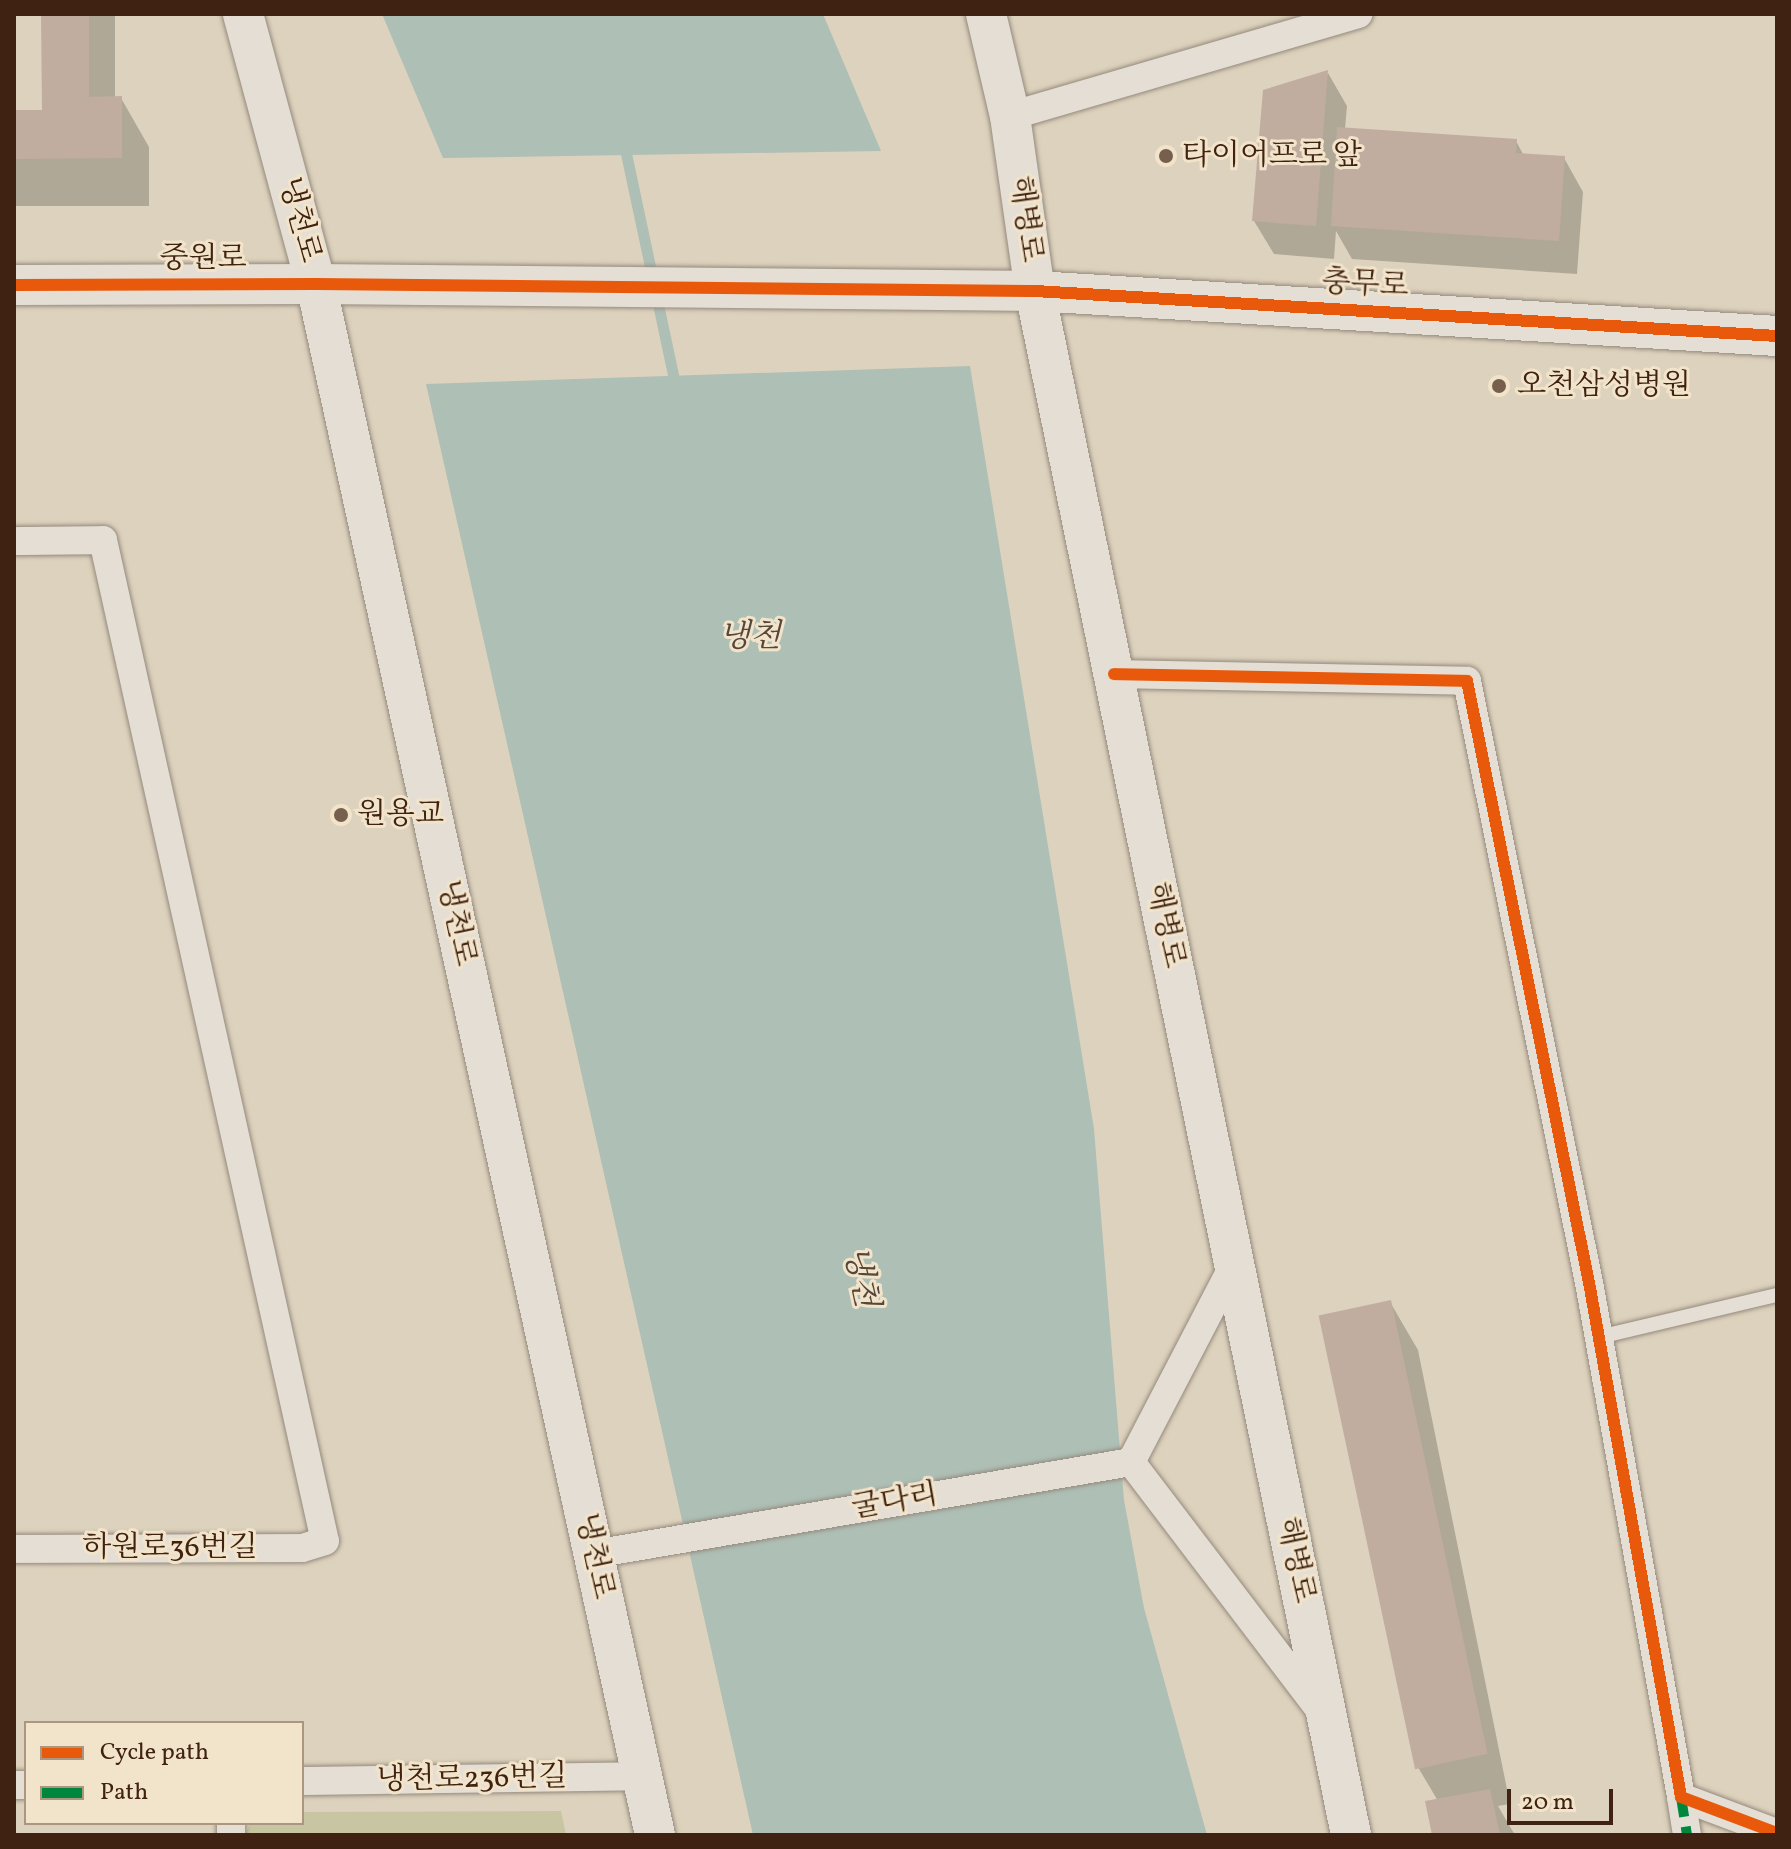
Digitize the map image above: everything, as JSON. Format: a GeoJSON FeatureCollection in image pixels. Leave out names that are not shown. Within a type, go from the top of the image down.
{"type":"FeatureCollection","features":[{"type":"Feature","properties":{"kind":"main road","name":"냉천로"},"geometry":{"type":"LineString","coordinates":[[243,14],[316,284],[655,1835]]}},
{"type":"Feature","properties":{"kind":"main road","name":"해병로"},"geometry":{"type":"LineString","coordinates":[[986,14],[1010,116],[1035,291],[1351,1835]]}},
{"type":"Feature","properties":{"kind":"main road","name":"중원로"},"geometry":{"type":"LineString","coordinates":[[14,285],[316,284],[951,291]]}},
{"type":"Feature","properties":{"kind":"main road","name":"충무로"},"geometry":{"type":"LineString","coordinates":[[951,291],[1035,291],[1777,336]]}},
{"type":"Feature","properties":{"kind":"street"},"geometry":{"type":"LineString","coordinates":[[1010,116],[1358,14]]}},
{"type":"Feature","properties":{"kind":"street","name":"하원로36번길"},"geometry":{"type":"LineString","coordinates":[[14,541],[103,540],[325,1541],[302,1548],[14,1549]]}},
{"type":"Feature","properties":{"kind":"street"},"geometry":{"type":"LineString","coordinates":[[1114,674],[1467,681],[1599,1337],[1687,1835]]}},
{"type":"Feature","properties":{"kind":"street"},"geometry":{"type":"LineString","coordinates":[[1234,1264],[1127,1463],[1327,1719]]}},
{"type":"Feature","properties":{"kind":"street","name":"굴다리"},"geometry":{"type":"LineString","coordinates":[[594,1554],[1127,1463]]}},
{"type":"Feature","properties":{"kind":"street","name":"냉천로236번길"},"geometry":{"type":"LineString","coordinates":[[304,1781],[642,1776]]}},
{"type":"Feature","properties":{"kind":"street"},"geometry":{"type":"LineString","coordinates":[[1681,1797],[1777,1833]]}},
{"type":"Feature","properties":{"kind":"lane"},"geometry":{"type":"LineString","coordinates":[[1599,1337],[1777,1295]]}},
{"type":"Feature","properties":{"kind":"shaded area"},"geometry":{"type":"Polygon","coordinates":[[[561,1811],[566,1835],[245,1835],[249,1825],[304,1825],[304,1812],[561,1811]]]}},
{"type":"Feature","properties":{"kind":"water"},"geometry":{"type":"Polygon","coordinates":[[[382,14],[823,14],[881,151],[443,158],[382,14]]]}},
{"type":"Feature","properties":{"kind":"water","name":"냉천"},"geometry":{"type":"Polygon","coordinates":[[[970,366],[1094,1129],[1124,1500],[1144,1608],[1207,1835],[753,1835],[426,384],[970,366]]]}},
{"type":"Feature","properties":{"kind":"building"},"geometry":{"type":"Polygon","coordinates":[[[41,14],[89,14],[89,97],[122,96],[122,158],[14,159],[14,110],[42,110],[41,14]]]}},
{"type":"Feature","properties":{"kind":"building"},"geometry":{"type":"Polygon","coordinates":[[[1328,70],[1316,226],[1252,221],[1263,90],[1328,70]]]}},
{"type":"Feature","properties":{"kind":"building"},"geometry":{"type":"Polygon","coordinates":[[[1337,127],[1517,139],[1516,153],[1565,156],[1559,241],[1331,226],[1337,127]]]}},
{"type":"Feature","properties":{"kind":"building"},"geometry":{"type":"Polygon","coordinates":[[[1391,1300],[1487,1754],[1415,1769],[1319,1315],[1391,1300]]]}},
{"type":"Feature","properties":{"kind":"building"},"geometry":{"type":"Polygon","coordinates":[[[1490,1789],[1500,1835],[1432,1835],[1425,1801],[1490,1789]]]}},
{"type":"Feature","properties":{"kind":"waterway","name":"냉천"},"geometry":{"type":"LineString","coordinates":[[624,144],[676,389]]}},
{"type":"Feature","properties":{"kind":"marked path"},"geometry":{"type":"LineString","coordinates":[[1681,1797],[1687,1835]]}},
{"type":"Feature","properties":{"kind":"cycle path"},"geometry":{"type":"LineString","coordinates":[[14,285],[316,284],[1035,291],[1777,336]]}},
{"type":"Feature","properties":{"kind":"cycle path"},"geometry":{"type":"LineString","coordinates":[[1114,674],[1467,681],[1590,1288],[1681,1797],[1777,1833]]}},
{"type":"Feature","properties":{"kind":"place","name":"타이어프로 앞"},"geometry":{"type":"Point","coordinates":[1166,156]}},
{"type":"Feature","properties":{"kind":"place","name":"오천삼성병원"},"geometry":{"type":"Point","coordinates":[1499,386]}},
{"type":"Feature","properties":{"kind":"place","name":"원용교"},"geometry":{"type":"Point","coordinates":[341,815]}}]}
